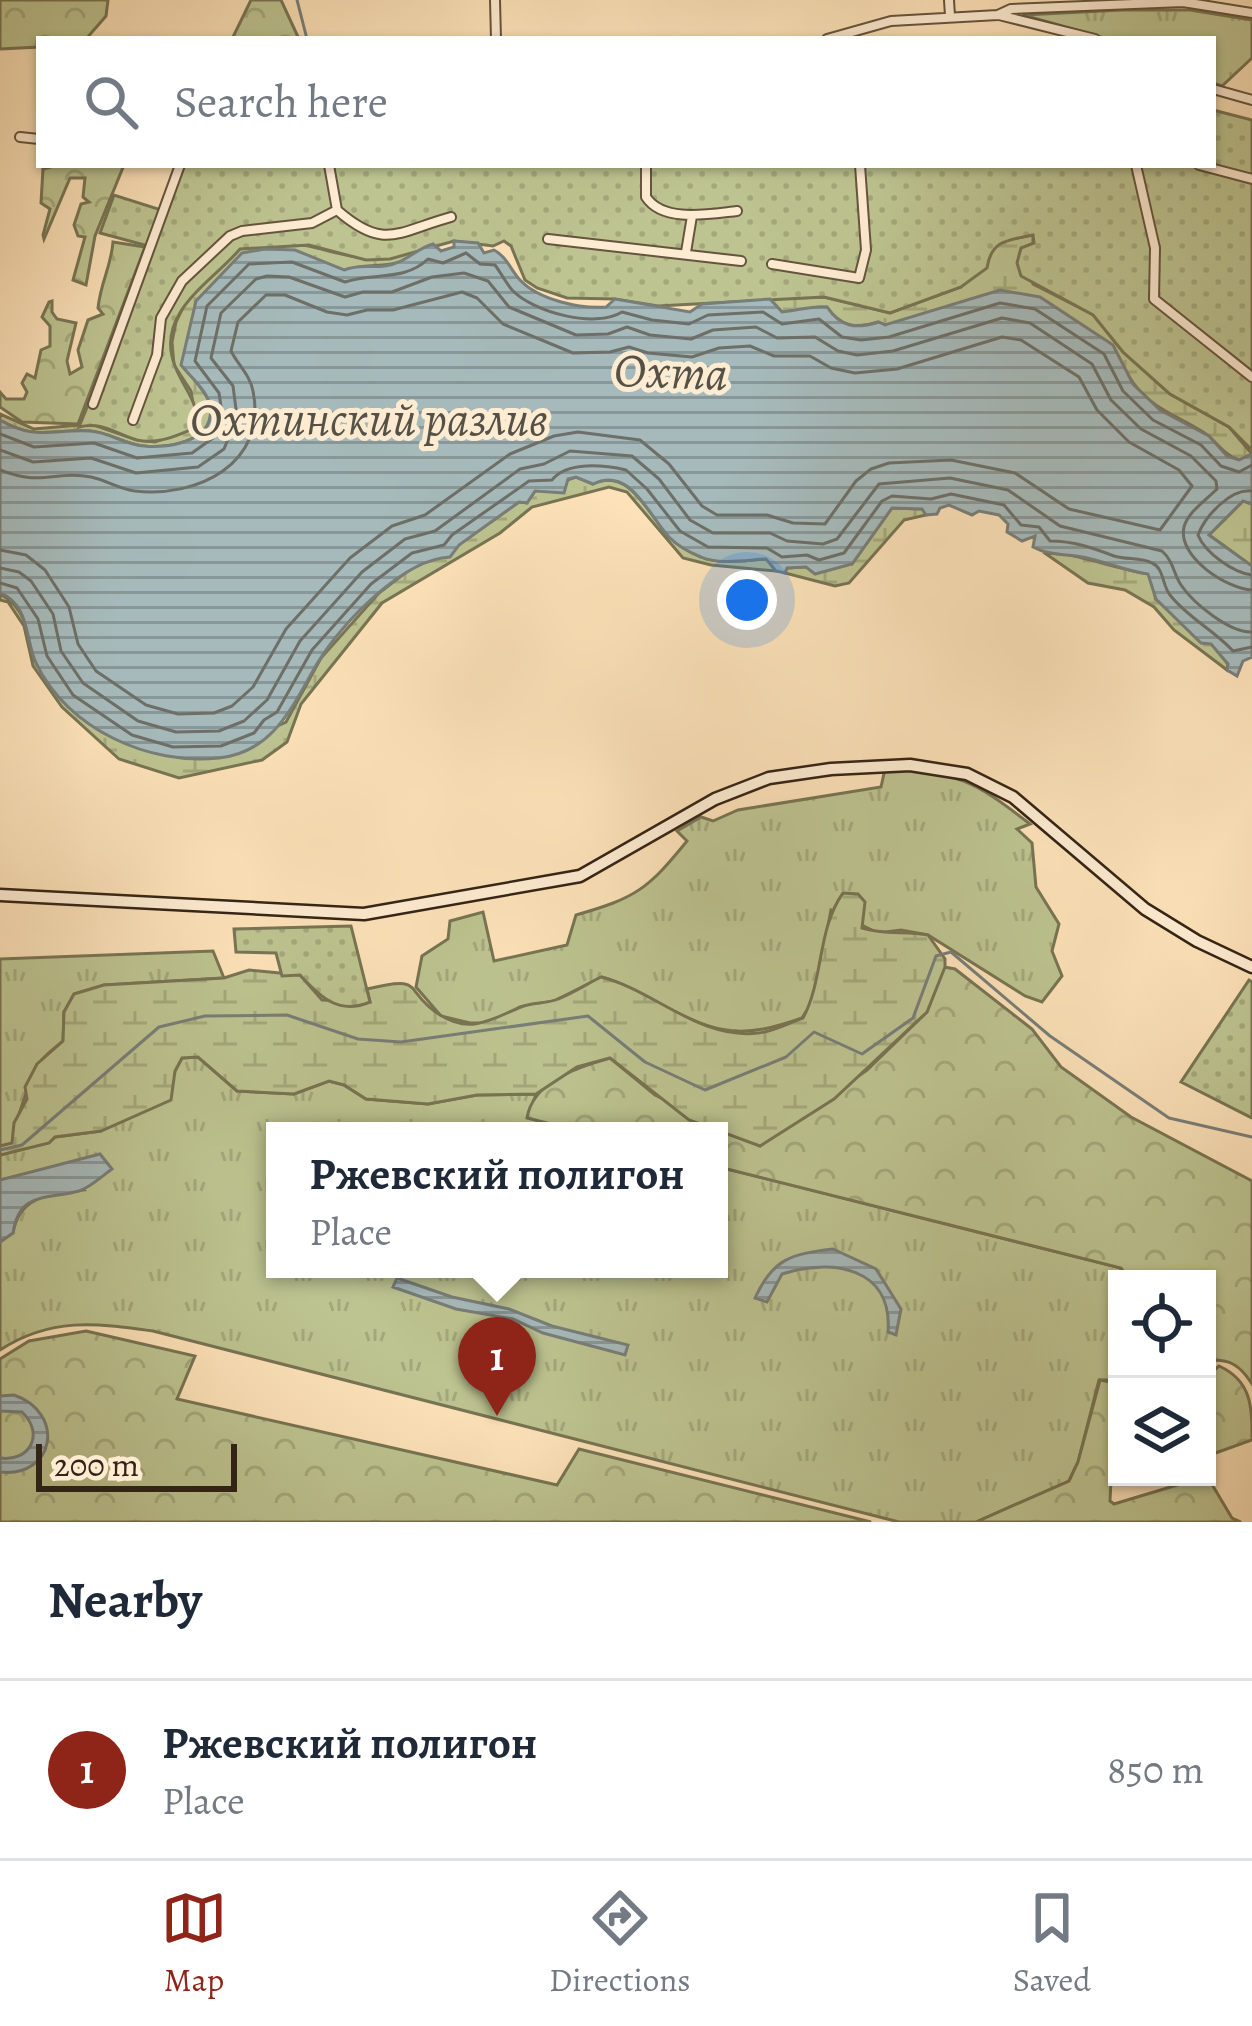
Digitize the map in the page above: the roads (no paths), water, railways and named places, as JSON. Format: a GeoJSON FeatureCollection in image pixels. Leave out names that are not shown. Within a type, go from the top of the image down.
{"type":"FeatureCollection","features":[{"type":"Feature","properties":{"kind":"street"},"geometry":{"type":"LineString","coordinates":[[495,0],[496,36]]}},
{"type":"Feature","properties":{"kind":"street"},"geometry":{"type":"LineString","coordinates":[[949,0],[950,16]]}},
{"type":"Feature","properties":{"kind":"street"},"geometry":{"type":"LineString","coordinates":[[998,15],[1011,9],[1149,2],[1209,4],[1252,14]]}},
{"type":"Feature","properties":{"kind":"street"},"geometry":{"type":"LineString","coordinates":[[838,36],[891,21],[998,15],[1083,36]]}},
{"type":"Feature","properties":{"kind":"street"},"geometry":{"type":"LineString","coordinates":[[1216,89],[1252,100]]}},
{"type":"Feature","properties":{"kind":"street"},"geometry":{"type":"LineString","coordinates":[[20,136],[36,139]]}},
{"type":"Feature","properties":{"kind":"street"},"geometry":{"type":"LineString","coordinates":[[93,404],[178,168]]}},
{"type":"Feature","properties":{"kind":"street"},"geometry":{"type":"LineString","coordinates":[[330,168],[337,210],[368,235],[407,232],[451,218]]}},
{"type":"Feature","properties":{"kind":"street"},"geometry":{"type":"LineString","coordinates":[[646,168],[649,203],[692,216],[737,212]]}},
{"type":"Feature","properties":{"kind":"street"},"geometry":{"type":"LineString","coordinates":[[772,264],[859,278],[866,250],[860,168]]}},
{"type":"Feature","properties":{"kind":"street"},"geometry":{"type":"LineString","coordinates":[[1137,168],[1155,248],[1154,298],[1252,377]]}},
{"type":"Feature","properties":{"kind":"street"},"geometry":{"type":"LineString","coordinates":[[1210,168],[1252,179]]}},
{"type":"Feature","properties":{"kind":"street"},"geometry":{"type":"LineString","coordinates":[[134,420],[157,355],[161,319],[182,280],[230,236],[312,223],[337,210]]}},
{"type":"Feature","properties":{"kind":"street"},"geometry":{"type":"LineString","coordinates":[[686,252],[692,216]]}},
{"type":"Feature","properties":{"kind":"street"},"geometry":{"type":"LineString","coordinates":[[548,239],[741,261]]}},
{"type":"Feature","properties":{"kind":"street"},"geometry":{"type":"LineString","coordinates":[[0,895],[364,914],[580,876],[703,805],[755,782],[831,769],[910,764],[967,774],[1012,796],[1145,909],[1252,967]]}},
{"type":"Feature","properties":{"kind":"water","name":"Охтинский разлив"},"geometry":{"type":"Polygon","coordinates":[[[454,241],[478,243],[484,253],[494,250],[528,287],[560,302],[584,306],[606,307],[615,299],[690,312],[702,304],[770,299],[782,312],[827,307],[844,323],[856,326],[885,325],[1000,290],[1040,297],[1113,345],[1133,384],[1160,410],[1209,436],[1227,456],[1239,460],[1252,454],[1252,504],[1243,501],[1209,535],[1252,566],[1252,657],[1243,661],[1237,676],[1227,670],[1228,664],[1211,644],[1201,643],[1156,599],[1148,574],[1040,550],[1033,547],[1035,536],[1022,541],[1007,532],[1008,524],[999,515],[979,511],[972,515],[949,505],[926,515],[922,509],[892,508],[852,564],[815,574],[806,567],[787,568],[785,573],[776,571],[766,559],[724,561],[697,555],[669,537],[628,487],[618,481],[593,484],[576,477],[568,479],[564,493],[535,491],[527,503],[519,502],[459,545],[450,557],[413,569],[375,596],[329,646],[280,724],[255,746],[219,758],[166,756],[139,749],[89,724],[50,686],[36,663],[22,614],[0,593],[0,420],[24,430],[97,432],[144,446],[190,439],[207,425],[210,415],[204,392],[181,365],[196,301],[242,253],[295,250],[344,270],[392,264],[433,244],[441,251],[454,247],[454,241]]]}},
{"type":"Feature","properties":{"kind":"water"},"geometry":{"type":"Polygon","coordinates":[[[100,1154],[112,1169],[83,1189],[28,1204],[13,1233],[0,1242],[0,1180],[100,1154]]]}},
{"type":"Feature","properties":{"kind":"water"},"geometry":{"type":"Polygon","coordinates":[[[833,1249],[876,1269],[901,1309],[896,1335],[888,1332],[881,1293],[870,1281],[839,1268],[782,1274],[767,1302],[755,1298],[769,1274],[785,1260],[833,1249]]]}},
{"type":"Feature","properties":{"kind":"water"},"geometry":{"type":"Polygon","coordinates":[[[397,1278],[628,1345],[625,1355],[543,1333],[513,1319],[456,1309],[393,1287],[397,1278]]]}},
{"type":"Feature","properties":{"kind":"water"},"geometry":{"type":"Polygon","coordinates":[[[14,1395],[41,1415],[47,1442],[33,1465],[0,1472],[0,1458],[19,1456],[33,1437],[22,1412],[0,1411],[0,1396],[14,1395]]]}},
{"type":"Feature","properties":{"kind":"waterway"},"geometry":{"type":"LineString","coordinates":[[297,0],[306,36]]}},
{"type":"Feature","properties":{"kind":"waterway"},"geometry":{"type":"LineString","coordinates":[[0,1150],[22,1145],[159,1027],[205,1016],[287,1015],[358,1039],[401,1042],[588,1016],[645,1062],[705,1090],[786,1057],[814,1032],[862,1054],[913,1018],[936,956],[951,952],[1050,1036],[1169,1118],[1252,1137]]}},
{"type":"Feature","properties":{"kind":"place","name":"Ржевский полигон"},"geometry":{"type":"Point","coordinates":[497,1416]}},
{"type":"Feature","properties":{"kind":"water label","name":"Охта"},"geometry":{"type":"Point","coordinates":[671,372]}}]}
